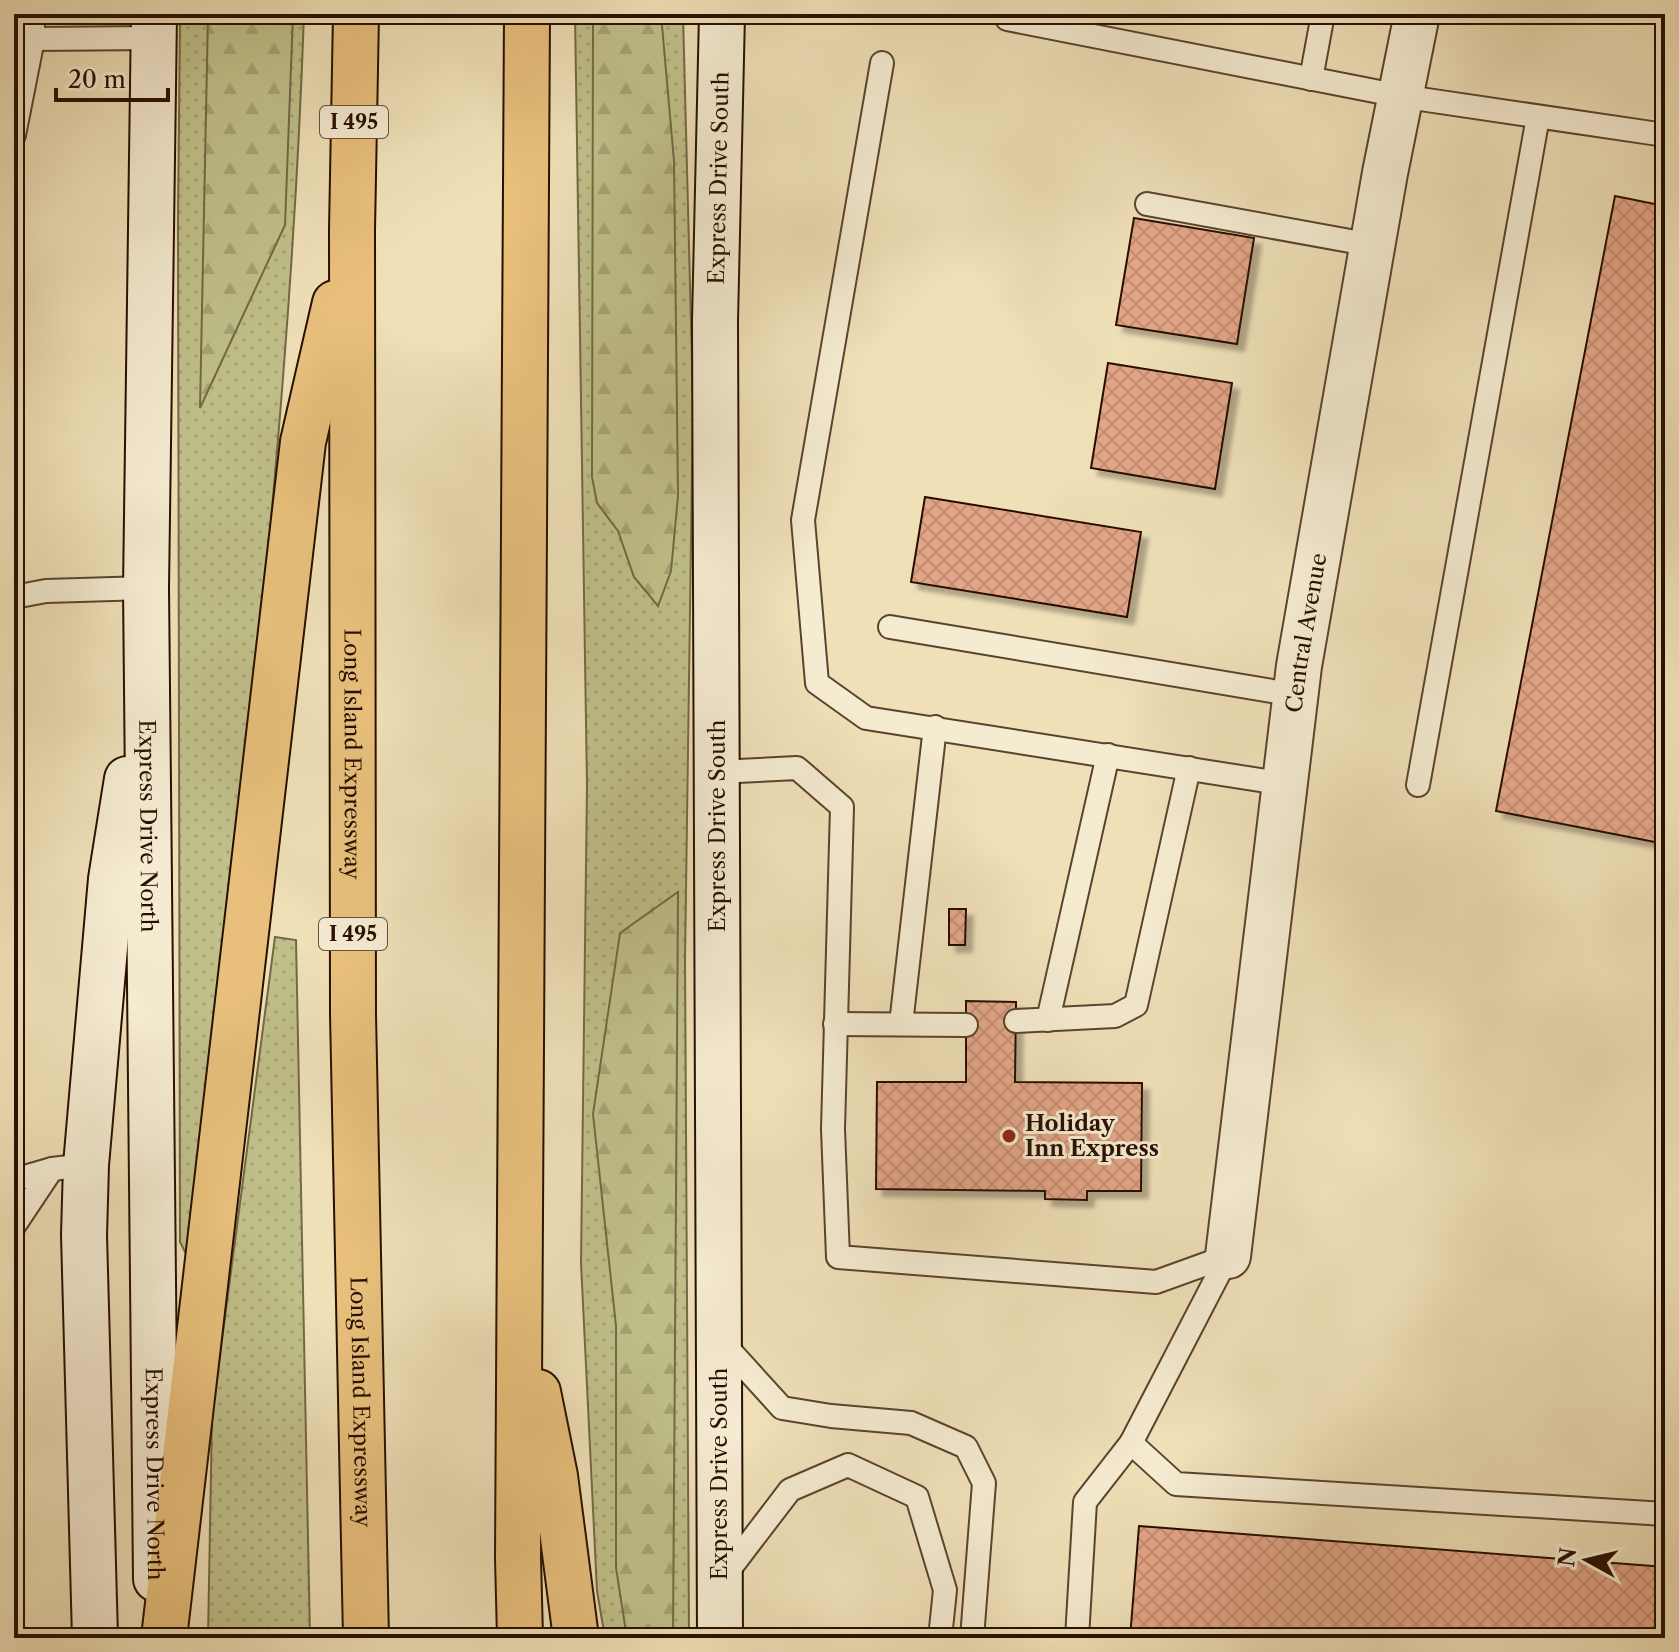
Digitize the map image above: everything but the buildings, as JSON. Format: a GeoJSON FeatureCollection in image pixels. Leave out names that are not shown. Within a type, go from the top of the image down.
{"type":"FeatureCollection","features":[{"type":"Feature","properties":{"kind":"highway","name":"Long Island Expressway"},"geometry":{"type":"LineString","coordinates":[[356,14],[352,230],[353,1014],[366,1638]]}},
{"type":"Feature","properties":{"kind":"highway"},"geometry":{"type":"LineString","coordinates":[[520,1638],[519,1306],[527,14]]}},
{"type":"Feature","properties":{"kind":"highway"},"geometry":{"type":"LineString","coordinates":[[164,1638],[303,442],[352,230]]}},
{"type":"Feature","properties":{"kind":"highway"},"geometry":{"type":"LineString","coordinates":[[519,1306],[555,1476],[576,1638]]}},
{"type":"Feature","properties":{"kind":"main road","name":"Express Drive South"},"geometry":{"type":"LineString","coordinates":[[720,1638],[715,321],[722,14]]}},
{"type":"Feature","properties":{"kind":"main road","name":"Central Avenue"},"geometry":{"type":"LineString","coordinates":[[1228,1256],[1296,695],[1372,245],[1417,14]]}},
{"type":"Feature","properties":{"kind":"main road","name":"Express Drive North"},"geometry":{"type":"LineString","coordinates":[[154,26],[146,588],[157,1638]]}},
{"type":"Feature","properties":{"kind":"main road"},"geometry":{"type":"LineString","coordinates":[[95,1638],[84,1235],[69,1167],[147,658]]}},
{"type":"Feature","properties":{"kind":"lane"},"geometry":{"type":"LineString","coordinates":[[14,135],[33,39],[33,14]]}},
{"type":"Feature","properties":{"kind":"lane"},"geometry":{"type":"LineString","coordinates":[[1007,14],[1007,19],[1400,96],[1665,135]]}},
{"type":"Feature","properties":{"kind":"lane"},"geometry":{"type":"LineString","coordinates":[[1311,79],[1323,14]]}},
{"type":"Feature","properties":{"kind":"lane"},"geometry":{"type":"LineString","coordinates":[[33,39],[154,26]]}},
{"type":"Feature","properties":{"kind":"lane"},"geometry":{"type":"LineString","coordinates":[[882,63],[803,520],[817,683],[866,718],[1285,784]]}},
{"type":"Feature","properties":{"kind":"lane"},"geometry":{"type":"LineString","coordinates":[[1418,785],[1538,117]]}},
{"type":"Feature","properties":{"kind":"lane"},"geometry":{"type":"LineString","coordinates":[[1147,204],[1372,245]]}},
{"type":"Feature","properties":{"kind":"lane"},"geometry":{"type":"LineString","coordinates":[[14,597],[46,591],[146,588]]}},
{"type":"Feature","properties":{"kind":"lane"},"geometry":{"type":"LineString","coordinates":[[890,627],[1296,695]]}},
{"type":"Feature","properties":{"kind":"lane"},"geometry":{"type":"LineString","coordinates":[[901,1024],[935,727]]}},
{"type":"Feature","properties":{"kind":"lane"},"geometry":{"type":"LineString","coordinates":[[1048,1020],[1108,755]]}},
{"type":"Feature","properties":{"kind":"lane"},"geometry":{"type":"LineString","coordinates":[[717,772],[797,768],[842,807],[833,1129],[838,1257],[1156,1282],[1228,1256]]}},
{"type":"Feature","properties":{"kind":"lane"},"geometry":{"type":"LineString","coordinates":[[1016,1021],[1115,1016],[1136,1005],[1189,768]]}},
{"type":"Feature","properties":{"kind":"lane"},"geometry":{"type":"LineString","coordinates":[[835,1024],[966,1025]]}},
{"type":"Feature","properties":{"kind":"lane"},"geometry":{"type":"LineString","coordinates":[[14,1180],[69,1167]]}},
{"type":"Feature","properties":{"kind":"lane"},"geometry":{"type":"LineString","coordinates":[[14,1226],[69,1167]]}},
{"type":"Feature","properties":{"kind":"lane"},"geometry":{"type":"LineString","coordinates":[[1077,1638],[1085,1502],[1131,1443],[1228,1256]]}},
{"type":"Feature","properties":{"kind":"lane"},"geometry":{"type":"LineString","coordinates":[[719,1338],[782,1408],[911,1423],[966,1447],[984,1483],[972,1638]]}},
{"type":"Feature","properties":{"kind":"lane"},"geometry":{"type":"LineString","coordinates":[[1131,1443],[1176,1484],[1665,1514]]}},
{"type":"Feature","properties":{"kind":"lane"},"geometry":{"type":"LineString","coordinates":[[720,1582],[790,1490],[848,1465],[917,1497],[945,1590],[940,1638]]}},
{"type":"Feature","properties":{"kind":"green space"},"geometry":{"type":"Polygon","coordinates":[[[180,14],[304,14],[287,322],[261,628],[191,1239],[186,1254],[180,1242],[180,14]]]}},
{"type":"Feature","properties":{"kind":"green space"},"geometry":{"type":"Polygon","coordinates":[[[208,14],[293,14],[285,225],[200,408],[208,14]]]}},
{"type":"Feature","properties":{"kind":"green space"},"geometry":{"type":"Polygon","coordinates":[[[575,14],[683,14],[693,401],[685,960],[689,1638],[605,1638],[597,1591],[581,1263],[587,786],[575,14]]]}},
{"type":"Feature","properties":{"kind":"green space"},"geometry":{"type":"Polygon","coordinates":[[[593,14],[661,14],[674,161],[678,496],[671,571],[658,606],[634,577],[618,531],[597,503],[592,477],[593,14]]]}},
{"type":"Feature","properties":{"kind":"green space"},"geometry":{"type":"Polygon","coordinates":[[[678,892],[673,1638],[627,1638],[616,1568],[616,1326],[593,1114],[620,933],[678,892]]]}},
{"type":"Feature","properties":{"kind":"green space"},"geometry":{"type":"Polygon","coordinates":[[[275,937],[296,940],[310,1638],[208,1638],[212,1416],[275,937]]]}},
{"type":"Feature","properties":{"kind":"place","name":"Holiday Inn Express"},"geometry":{"type":"Point","coordinates":[1009,1136]}}]}
